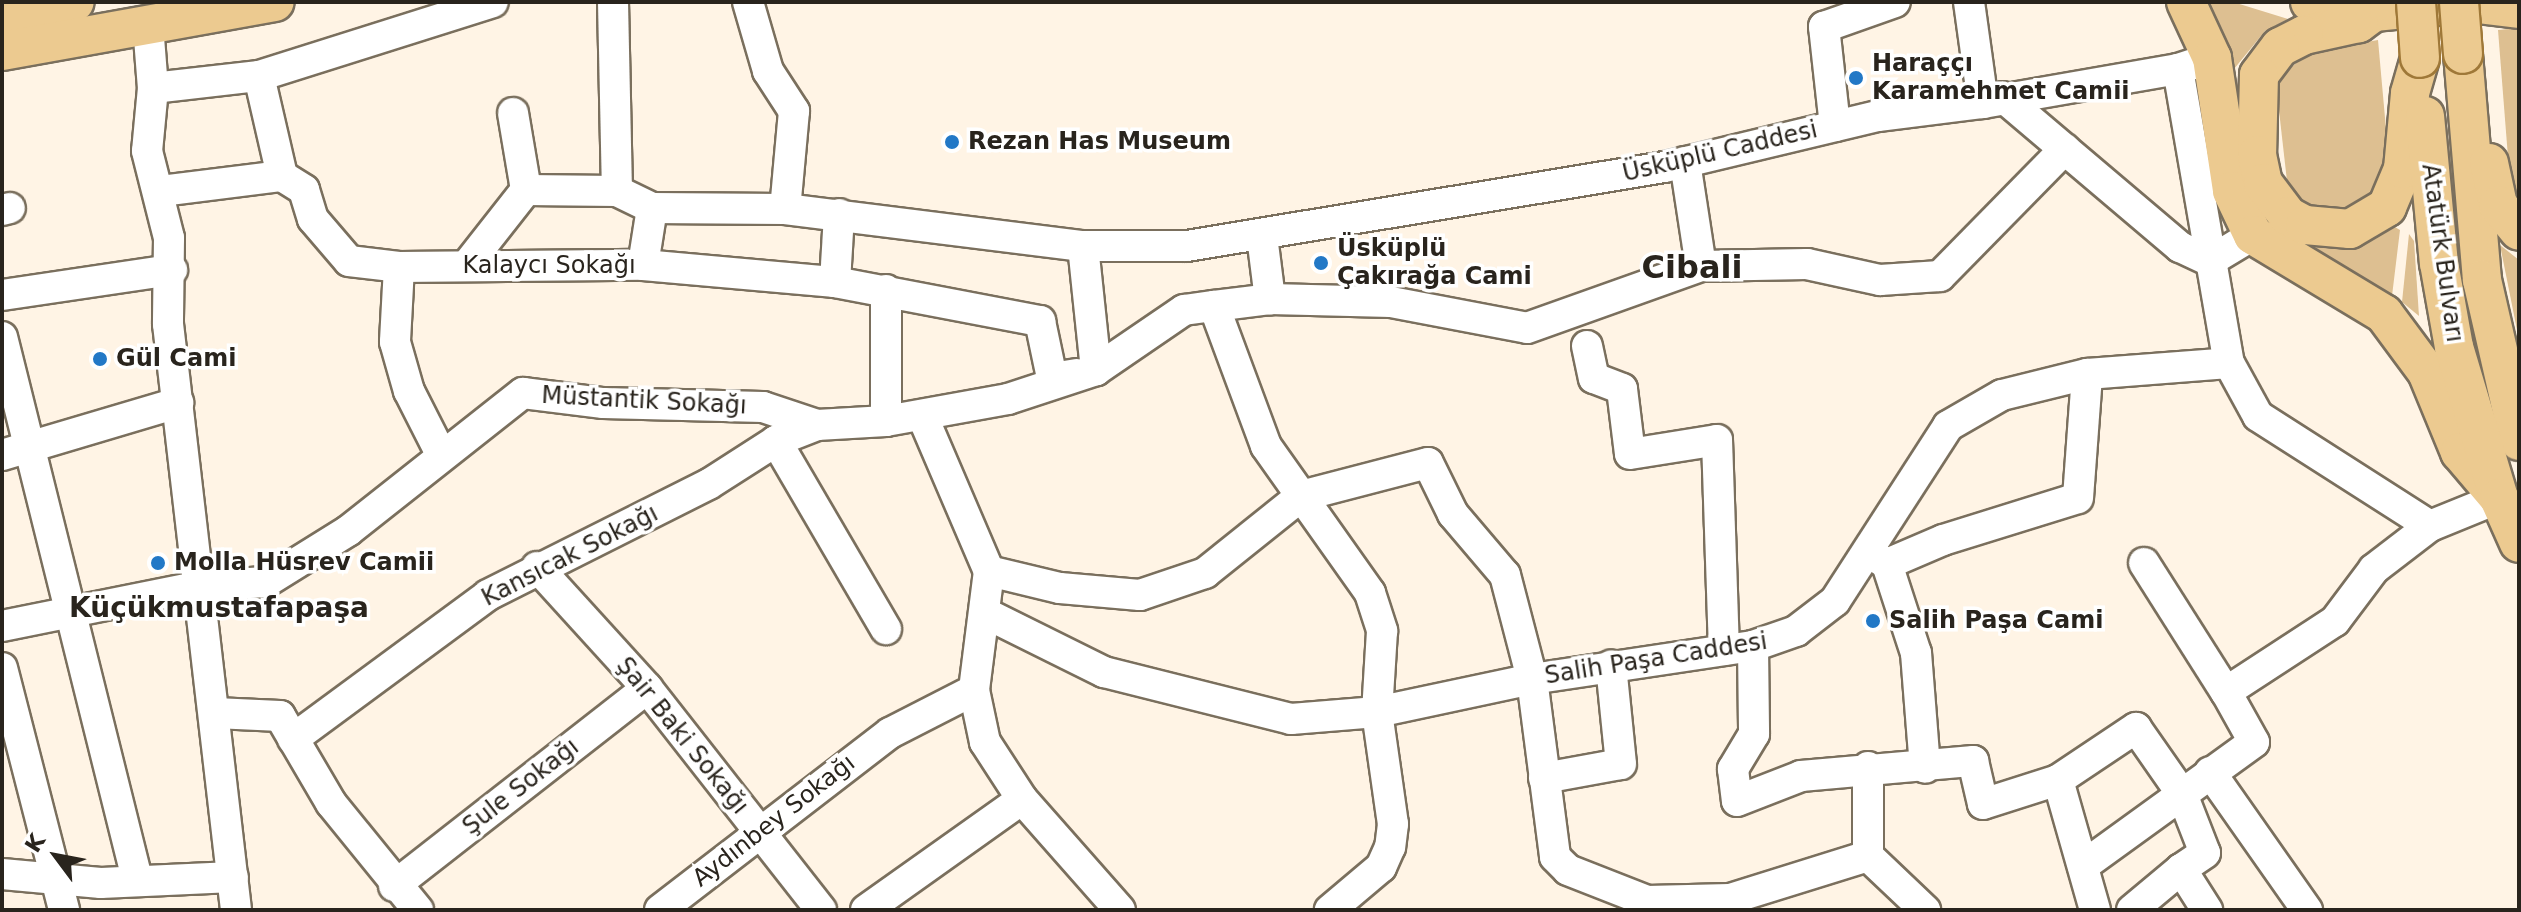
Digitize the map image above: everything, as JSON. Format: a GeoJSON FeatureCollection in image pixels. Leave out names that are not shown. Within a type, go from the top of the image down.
{"type":"FeatureCollection","features":[{"type":"Feature","properties":{"kind":"main road"},"geometry":{"type":"LineString","coordinates":[[2,21],[75,2]]}},
{"type":"Feature","properties":{"kind":"main road"},"geometry":{"type":"LineString","coordinates":[[2,51],[275,2]]}},
{"type":"Feature","properties":{"kind":"main road"},"geometry":{"type":"LineString","coordinates":[[2186,2],[2195,63],[2232,191],[2253,235],[2390,321],[2427,372],[2460,452],[2499,498]]}},
{"type":"Feature","properties":{"kind":"main road"},"geometry":{"type":"LineString","coordinates":[[2310,2],[2374,12],[2468,2],[2519,9]]}},
{"type":"Feature","properties":{"kind":"main road","name":"Atatürk Bulvarı"},"geometry":{"type":"LineString","coordinates":[[2416,2],[2445,304],[2468,405],[2499,498],[2519,543]]}},
{"type":"Feature","properties":{"kind":"main road","name":"Atatürk Bulvarı"},"geometry":{"type":"LineString","coordinates":[[2468,2],[2463,54],[2482,280],[2519,441]]}},
{"type":"Feature","properties":{"kind":"main road"},"geometry":{"type":"LineString","coordinates":[[2374,12],[2359,23],[2304,35],[2280,47],[2259,75],[2257,155],[2263,183],[2288,216],[2305,225],[2350,229],[2387,207],[2403,169],[2410,93],[2420,58]]}},
{"type":"Feature","properties":{"kind":"main road"},"geometry":{"type":"LineString","coordinates":[[2463,54],[2481,111],[2498,205],[2519,231]]}},
{"type":"Feature","properties":{"kind":"street"},"geometry":{"type":"LineString","coordinates":[[153,88],[259,76],[493,2]]}},
{"type":"Feature","properties":{"kind":"street"},"geometry":{"type":"LineString","coordinates":[[613,2],[617,191]]}},
{"type":"Feature","properties":{"kind":"street"},"geometry":{"type":"LineString","coordinates":[[748,2],[768,71],[794,111],[785,209]]}},
{"type":"Feature","properties":{"kind":"street"},"geometry":{"type":"LineString","coordinates":[[1835,126],[1824,27],[1895,2]]}},
{"type":"Feature","properties":{"kind":"street"},"geometry":{"type":"LineString","coordinates":[[1969,2],[1993,100],[2065,149],[2180,247],[2210,261]]}},
{"type":"Feature","properties":{"kind":"street"},"geometry":{"type":"LineString","coordinates":[[148,25],[153,88],[147,151],[161,191],[172,270],[168,324],[201,586],[236,910]]}},
{"type":"Feature","properties":{"kind":"street"},"geometry":{"type":"LineString","coordinates":[[2195,63],[2210,261],[2229,363],[2258,416],[2430,526]]}},
{"type":"Feature","properties":{"kind":"street","name":"Üsküplü Caddesi"},"geometry":{"type":"LineString","coordinates":[[652,208],[785,209],[1083,246],[1187,246],[1262,236],[1685,162],[1835,126],[2195,63]]}},
{"type":"Feature","properties":{"kind":"street","name":"Kalaycı Sokağı"},"geometry":{"type":"LineString","coordinates":[[259,76],[293,183],[313,219],[349,261],[399,267],[643,265],[835,282],[1040,321],[1052,378],[1096,370]]}},
{"type":"Feature","properties":{"kind":"street"},"geometry":{"type":"LineString","coordinates":[[467,265],[526,190],[513,113]]}},
{"type":"Feature","properties":{"kind":"street"},"geometry":{"type":"LineString","coordinates":[[886,629],[776,441],[817,425],[886,421],[1008,399],[1096,370],[1184,310],[1270,299],[1391,302],[1527,328],[1701,266],[1807,264],[1880,280],[1940,276],[2065,149]]}},
{"type":"Feature","properties":{"kind":"street"},"geometry":{"type":"LineString","coordinates":[[1685,162],[1701,266]]}},
{"type":"Feature","properties":{"kind":"street"},"geometry":{"type":"LineString","coordinates":[[161,191],[293,183]]}},
{"type":"Feature","properties":{"kind":"street"},"geometry":{"type":"LineString","coordinates":[[526,190],[617,191],[652,208],[643,265]]}},
{"type":"Feature","properties":{"kind":"street"},"geometry":{"type":"LineString","coordinates":[[835,282],[839,214]]}},
{"type":"Feature","properties":{"kind":"street"},"geometry":{"type":"LineString","coordinates":[[2210,261],[2253,235]]}},
{"type":"Feature","properties":{"kind":"street"},"geometry":{"type":"LineString","coordinates":[[1262,236],[1270,299]]}},
{"type":"Feature","properties":{"kind":"street"},"geometry":{"type":"LineString","coordinates":[[1083,246],[1096,370]]}},
{"type":"Feature","properties":{"kind":"street"},"geometry":{"type":"LineString","coordinates":[[399,267],[395,342],[409,391],[441,454]]}},
{"type":"Feature","properties":{"kind":"street"},"geometry":{"type":"LineString","coordinates":[[2,295],[172,270]]}},
{"type":"Feature","properties":{"kind":"street"},"geometry":{"type":"LineString","coordinates":[[886,290],[886,421]]}},
{"type":"Feature","properties":{"kind":"street"},"geometry":{"type":"LineString","coordinates":[[1214,306],[1266,446],[1370,593],[1382,631],[1377,712],[1393,824],[1390,847],[1381,867],[1330,910]]}},
{"type":"Feature","properties":{"kind":"street"},"geometry":{"type":"LineString","coordinates":[[2,337],[15,451],[73,610],[137,879]]}},
{"type":"Feature","properties":{"kind":"street"},"geometry":{"type":"LineString","coordinates":[[1587,346],[1594,378],[1622,389],[1630,454],[1717,440],[1739,648],[1754,734],[1733,769],[1737,801],[1801,776],[1868,767],[1925,768],[1973,761],[1983,804],[2058,780],[2136,728],[2182,794],[2205,853],[2132,910]]}},
{"type":"Feature","properties":{"kind":"street","name":"Salih Paşa Caddesi"},"geometry":{"type":"LineString","coordinates":[[987,614],[1118,675],[1291,719],[1377,712],[1532,679],[1739,648],[1796,631],[1835,601],[1877,558],[1904,488],[1948,426],[2002,395],[2087,374],[2229,363]]}},
{"type":"Feature","properties":{"kind":"street"},"geometry":{"type":"LineString","coordinates":[[1925,768],[1916,653],[1877,558],[2078,498],[2087,374]]}},
{"type":"Feature","properties":{"kind":"street","name":"Müstantik Sokağı"},"geometry":{"type":"LineString","coordinates":[[2,626],[201,586],[266,582],[348,531],[441,454],[523,393],[603,403],[763,407],[817,425]]}},
{"type":"Feature","properties":{"kind":"street"},"geometry":{"type":"LineString","coordinates":[[15,451],[178,403]]}},
{"type":"Feature","properties":{"kind":"street"},"geometry":{"type":"LineString","coordinates":[[922,415],[989,571],[987,614],[974,690],[985,742],[1022,799],[1120,910]]}},
{"type":"Feature","properties":{"kind":"street","name":"Kansıcak Sokağı"},"geometry":{"type":"LineString","coordinates":[[293,739],[488,595],[537,567],[555,563],[709,484],[776,441]]}},
{"type":"Feature","properties":{"kind":"street"},"geometry":{"type":"LineString","coordinates":[[989,571],[1060,588],[1140,595],[1205,573],[1301,496],[1428,463],[1453,514],[1505,575],[1532,679],[1555,857],[1568,870],[1647,901],[1767,901],[1868,856]]}},
{"type":"Feature","properties":{"kind":"street"},"geometry":{"type":"LineString","coordinates":[[2226,692],[2335,621],[2374,569],[2430,526],[2499,498]]}},
{"type":"Feature","properties":{"kind":"street"},"geometry":{"type":"LineString","coordinates":[[2083,866],[2254,742],[2144,563]]}},
{"type":"Feature","properties":{"kind":"street","name":"Şair Baki Sokağı"},"geometry":{"type":"LineString","coordinates":[[537,567],[647,688],[821,910]]}},
{"type":"Feature","properties":{"kind":"street"},"geometry":{"type":"LineString","coordinates":[[1544,778],[1621,764],[1611,666]]}},
{"type":"Feature","properties":{"kind":"street"},"geometry":{"type":"LineString","coordinates":[[2,668],[59,876],[64,910]]}},
{"type":"Feature","properties":{"kind":"street","name":"Şule Sokağı"},"geometry":{"type":"LineString","coordinates":[[394,886],[647,688]]}},
{"type":"Feature","properties":{"kind":"street","name":"Aydınbey Sokağı"},"geometry":{"type":"LineString","coordinates":[[660,910],[890,733],[974,690]]}},
{"type":"Feature","properties":{"kind":"street"},"geometry":{"type":"LineString","coordinates":[[215,713],[280,716],[331,803],[394,886],[418,910]]}},
{"type":"Feature","properties":{"kind":"street"},"geometry":{"type":"LineString","coordinates":[[1868,767],[1868,856],[1925,910]]}},
{"type":"Feature","properties":{"kind":"street"},"geometry":{"type":"LineString","coordinates":[[2210,772],[2307,910]]}},
{"type":"Feature","properties":{"kind":"street"},"geometry":{"type":"LineString","coordinates":[[2058,780],[2095,910]]}},
{"type":"Feature","properties":{"kind":"street"},"geometry":{"type":"LineString","coordinates":[[887,906],[1022,799]]}},
{"type":"Feature","properties":{"kind":"street"},"geometry":{"type":"LineString","coordinates":[[2181,869],[2207,910]]}},
{"type":"Feature","properties":{"kind":"street"},"geometry":{"type":"LineString","coordinates":[[2,874],[59,876],[101,883],[233,877]]}},
{"type":"Feature","properties":{"kind":"shaded area"},"geometry":{"type":"Polygon","coordinates":[[[2206,2],[2233,2],[2288,19],[2265,31],[2234,69],[2206,2]]]}},
{"type":"Feature","properties":{"kind":"shaded area"},"geometry":{"type":"Polygon","coordinates":[[[2519,28],[2519,198],[2509,170],[2498,30],[2519,28]]]}},
{"type":"Feature","properties":{"kind":"shaded area"},"geometry":{"type":"Polygon","coordinates":[[[2378,40],[2387,140],[2379,186],[2353,207],[2312,208],[2288,190],[2277,93],[2280,77],[2309,52],[2378,40]]]}},
{"type":"Feature","properties":{"kind":"shaded area"},"geometry":{"type":"Polygon","coordinates":[[[2393,226],[2400,230],[2392,296],[2303,246],[2346,249],[2393,226]]]}},
{"type":"Feature","properties":{"kind":"shaded area"},"geometry":{"type":"Polygon","coordinates":[[[2409,234],[2414,241],[2419,316],[2402,302],[2409,234]]]}},
{"type":"Feature","properties":{"kind":"shaded area"},"geometry":{"type":"Polygon","coordinates":[[[2500,245],[2519,260],[2519,340],[2500,245]]]}},
{"type":"Feature","properties":{"kind":"place","name":"Haraççı Karamehmet Camii"},"geometry":{"type":"Point","coordinates":[1856,78]}},
{"type":"Feature","properties":{"kind":"place","name":"Rezan Has Museum"},"geometry":{"type":"Point","coordinates":[952,142]}},
{"type":"Feature","properties":{"kind":"place","name":"Üsküplü Çakırağa Cami"},"geometry":{"type":"Point","coordinates":[1321,263]}},
{"type":"Feature","properties":{"kind":"place","name":"Gül Cami"},"geometry":{"type":"Point","coordinates":[100,359]}},
{"type":"Feature","properties":{"kind":"place","name":"Molla Hüsrev Camii"},"geometry":{"type":"Point","coordinates":[158,563]}},
{"type":"Feature","properties":{"kind":"place","name":"Salih Paşa Cami"},"geometry":{"type":"Point","coordinates":[1873,621]}},
{"type":"Feature","properties":{"kind":"district","name":"Cibali"},"geometry":{"type":"Point","coordinates":[1692,267]}},
{"type":"Feature","properties":{"kind":"district","name":"Küçükmustafapaşa"},"geometry":{"type":"Point","coordinates":[219,608]}}]}
